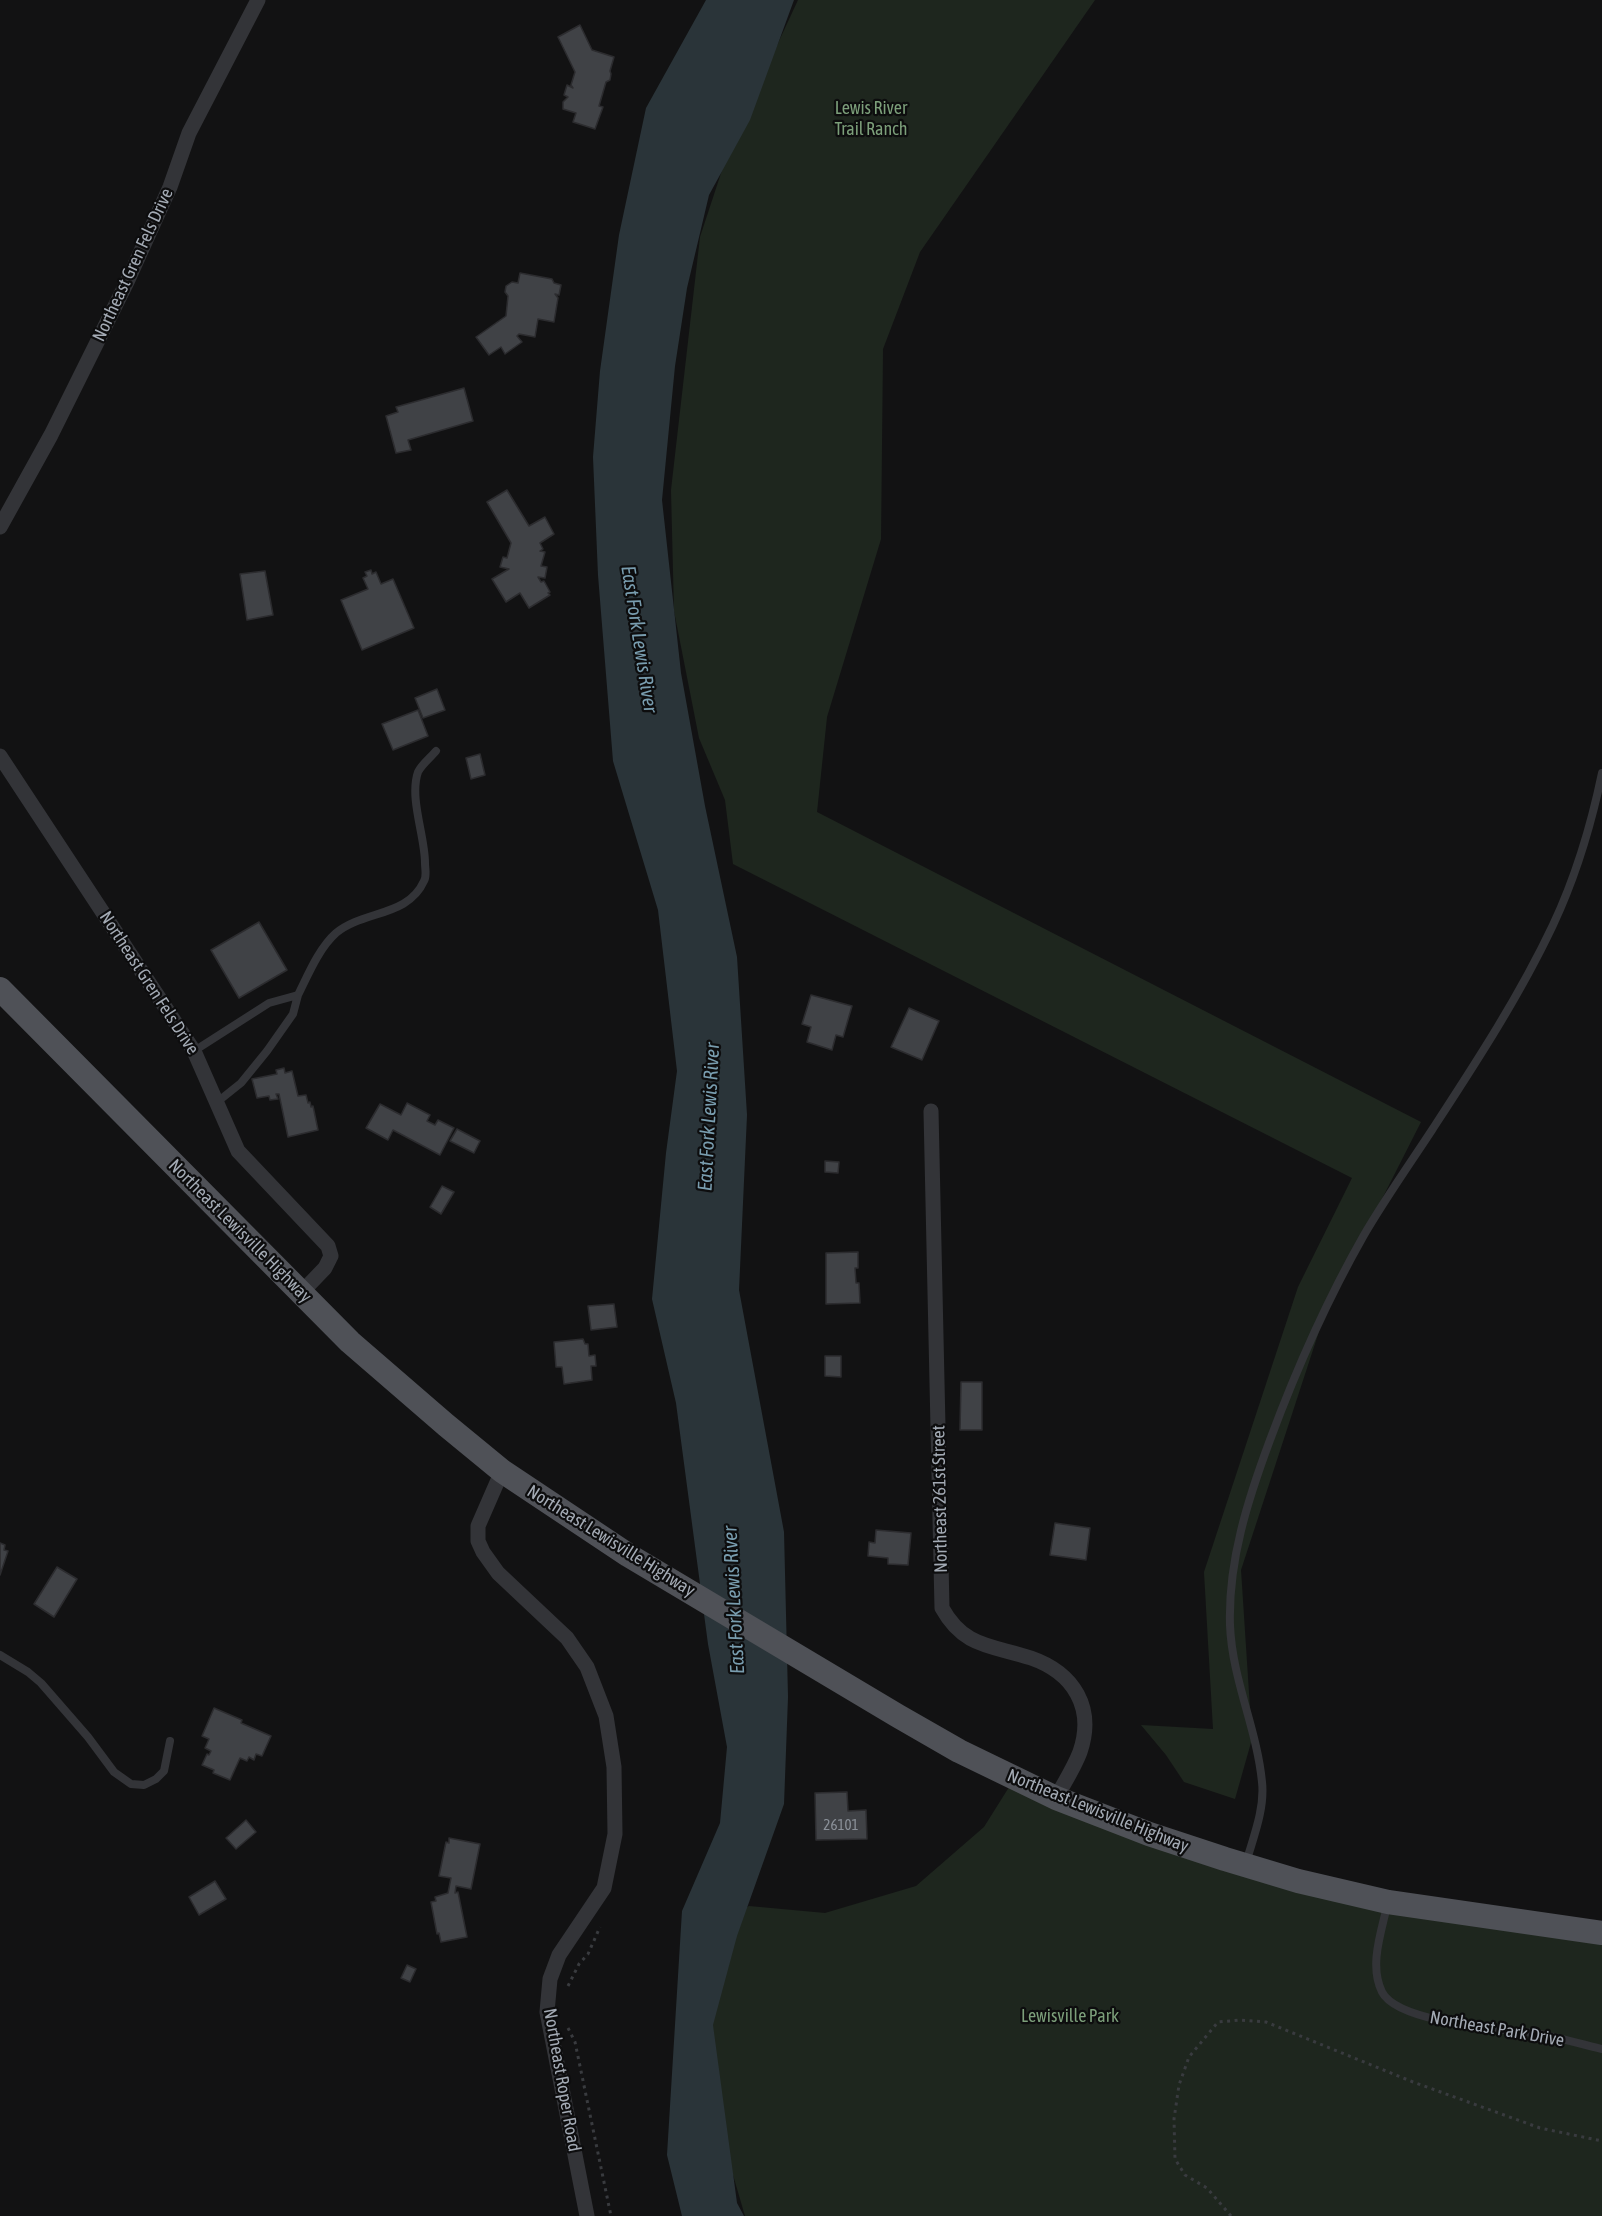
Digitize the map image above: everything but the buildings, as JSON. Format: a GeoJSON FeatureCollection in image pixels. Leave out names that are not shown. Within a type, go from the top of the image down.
{"type":"FeatureCollection","features":[{"type":"Feature","properties":{"kind":"main road","name":"Northeast Lewisville Highway"},"geometry":{"type":"LineString","coordinates":[[0,989],[350,1342],[396,1384],[502,1471],[628,1555],[958,1751],[1056,1798],[1149,1834],[1298,1881],[1388,1902],[1602,1933]]}},
{"type":"Feature","properties":{"kind":"street","name":"Northeast Gren Fels Drive"},"geometry":{"type":"LineString","coordinates":[[0,527],[51,435],[127,282],[170,187],[189,133],[258,0]]}},
{"type":"Feature","properties":{"kind":"street","name":"Northeast Gren Fels Drive"},"geometry":{"type":"LineString","coordinates":[[0,756],[194,1051],[238,1151],[328,1246],[331,1256],[326,1268],[301,1293]]}},
{"type":"Feature","properties":{"kind":"street","name":"Northeast 261st Street"},"geometry":{"type":"LineString","coordinates":[[931,1111],[942,1608],[959,1633],[973,1641],[1033,1659],[1059,1672],[1077,1690],[1084,1714],[1084,1736],[1079,1754],[1056,1798]]}},
{"type":"Feature","properties":{"kind":"street","name":"Northeast Roper Road"},"geometry":{"type":"LineString","coordinates":[[502,1471],[478,1526],[478,1541],[498,1573],[567,1638],[587,1666],[606,1716],[614,1767],[615,1834],[604,1888],[559,1955],[550,1979],[547,2012],[587,2216]]}},
{"type":"Feature","properties":{"kind":"lane"},"geometry":{"type":"LineString","coordinates":[[216,1103],[241,1083],[267,1052],[293,1014],[298,995],[334,934],[352,922],[393,910],[416,896],[426,879],[425,849],[416,794],[418,771],[436,751]]}},
{"type":"Feature","properties":{"kind":"lane"},"geometry":{"type":"LineString","coordinates":[[1245,1865],[1262,1806],[1263,1783],[1235,1662],[1230,1626],[1237,1546],[1251,1493],[1299,1366],[1331,1298],[1364,1236],[1508,1008],[1554,922],[1584,846],[1602,773]]}},
{"type":"Feature","properties":{"kind":"lane"},"geometry":{"type":"LineString","coordinates":[[194,1051],[269,1003],[298,995]]}},
{"type":"Feature","properties":{"kind":"lane"},"geometry":{"type":"LineString","coordinates":[[0,1655],[41,1683],[97,1748],[114,1772],[131,1784],[144,1785],[156,1779],[164,1771],[170,1741]]}},
{"type":"Feature","properties":{"kind":"lane","name":"Northeast Park Drive"},"geometry":{"type":"LineString","coordinates":[[1388,1902],[1379,1940],[1376,1966],[1382,1994],[1401,2008],[1428,2018],[1466,2026],[1537,2034],[1602,2049]]}},
{"type":"Feature","properties":{"kind":"path"},"geometry":{"type":"LineString","coordinates":[[566,1992],[570,1979],[588,1954],[602,1922]]}},
{"type":"Feature","properties":{"kind":"path"},"geometry":{"type":"LineString","coordinates":[[1232,2216],[1207,2188],[1185,2175],[1174,2159],[1174,2119],[1179,2085],[1189,2057],[1218,2022],[1240,2020],[1266,2022],[1413,2082],[1540,2128],[1602,2141]]}},
{"type":"Feature","properties":{"kind":"path"},"geometry":{"type":"LineString","coordinates":[[567,2026],[575,2042],[611,2216]]}},
{"type":"Feature","properties":{"kind":"green space","name":"Lewis River Trail Ranch"},"geometry":{"type":"Polygon","coordinates":[[[798,0],[1095,0],[920,252],[883,349],[881,539],[827,717],[817,812],[1421,1122],[1327,1307],[1241,1570],[1252,1739],[1235,1799],[1184,1782],[1166,1755],[1141,1725],[1213,1729],[1204,1572],[1298,1287],[1352,1178],[733,864],[725,800],[699,738],[674,611],[671,490],[700,237],[729,149],[798,0]]]}},
{"type":"Feature","properties":{"kind":"green space","name":"Lewisville Park"},"geometry":{"type":"Polygon","coordinates":[[[1011,1784],[1225,1859],[1602,1933],[1602,2216],[745,2216],[724,2144],[707,2042],[739,1911],[749,1906],[825,1913],[916,1886],[984,1827],[1011,1784]]]}},
{"type":"Feature","properties":{"kind":"water","name":"East Fork Lewis River"},"geometry":{"type":"Polygon","coordinates":[[[706,0],[794,0],[750,120],[709,195],[687,288],[675,366],[662,500],[681,673],[705,806],[737,957],[747,1115],[739,1290],[784,1532],[788,1697],[784,1804],[737,1936],[713,2025],[737,2203],[744,2216],[682,2216],[667,2155],[682,1911],[720,1823],[727,1747],[708,1644],[676,1403],[652,1299],[666,1153],[677,1071],[658,910],[613,761],[598,575],[593,457],[600,371],[619,235],[646,108],[706,0]]]}}]}
